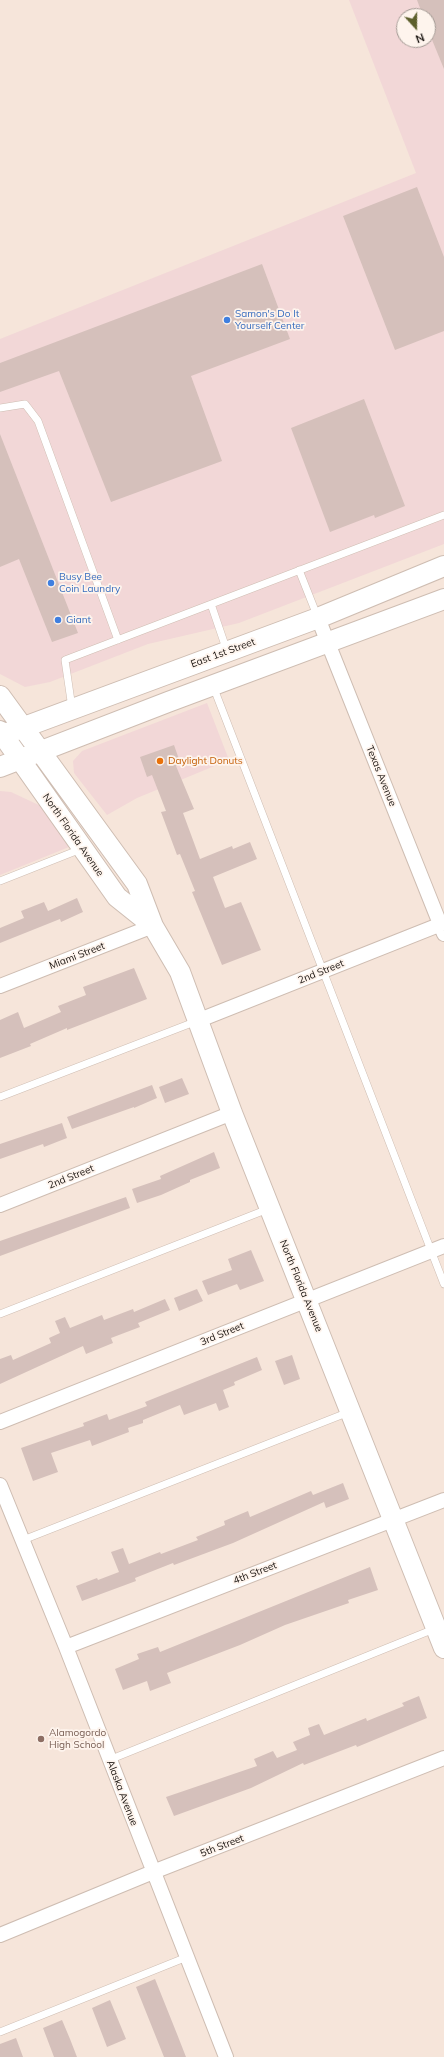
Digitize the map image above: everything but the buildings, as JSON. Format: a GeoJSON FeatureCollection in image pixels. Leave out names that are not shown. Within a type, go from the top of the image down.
{"type":"FeatureCollection","features":[{"type":"Feature","properties":{"kind":"main road","name":"East 1st Street"},"geometry":{"type":"LineString","coordinates":[[1,734],[318,618],[444,566]]}},
{"type":"Feature","properties":{"kind":"main road"},"geometry":{"type":"LineString","coordinates":[[0,767],[444,599]]}},
{"type":"Feature","properties":{"kind":"main road","name":"North Florida Avenue"},"geometry":{"type":"LineString","coordinates":[[0,696],[42,751],[137,884],[154,926],[180,972],[232,1113],[444,1648]]}},
{"type":"Feature","properties":{"kind":"main road","name":"North Florida Avenue"},"geometry":{"type":"LineString","coordinates":[[1,734],[117,897],[154,926]]}},
{"type":"Feature","properties":{"kind":"street","name":"Texas Avenue"},"geometry":{"type":"LineString","coordinates":[[318,618],[443,927]]}},
{"type":"Feature","properties":{"kind":"street","name":"Miami Street"},"geometry":{"type":"LineString","coordinates":[[0,986],[154,926]]}},
{"type":"Feature","properties":{"kind":"street","name":"2nd Street"},"geometry":{"type":"LineString","coordinates":[[197,1021],[324,970],[443,927]]}},
{"type":"Feature","properties":{"kind":"street","name":"2nd Street"},"geometry":{"type":"LineString","coordinates":[[0,1205],[232,1113]]}},
{"type":"Feature","properties":{"kind":"street","name":"3rd Street"},"geometry":{"type":"LineString","coordinates":[[0,1422],[438,1248]]}},
{"type":"Feature","properties":{"kind":"street","name":"Alaska Avenue"},"geometry":{"type":"LineString","coordinates":[[0,1485],[66,1647],[226,2057]]}},
{"type":"Feature","properties":{"kind":"street","name":"4th Street"},"geometry":{"type":"LineString","coordinates":[[66,1647],[444,1500]]}},
{"type":"Feature","properties":{"kind":"street","name":"5th Street"},"geometry":{"type":"LineString","coordinates":[[0,1935],[153,1872],[444,1758]]}},
{"type":"Feature","properties":{"kind":"lane"},"geometry":{"type":"LineString","coordinates":[[0,408],[25,404],[38,421],[118,640]]}},
{"type":"Feature","properties":{"kind":"lane"},"geometry":{"type":"LineString","coordinates":[[73,708],[66,660],[444,515]]}},
{"type":"Feature","properties":{"kind":"lane"},"geometry":{"type":"LineString","coordinates":[[299,570],[318,618]]}},
{"type":"Feature","properties":{"kind":"lane"},"geometry":{"type":"LineString","coordinates":[[211,604],[227,652]]}},
{"type":"Feature","properties":{"kind":"lane"},"geometry":{"type":"LineString","coordinates":[[213,686],[324,970],[438,1248],[444,1284]]}},
{"type":"Feature","properties":{"kind":"lane"},"geometry":{"type":"LineString","coordinates":[[0,881],[83,848]]}},
{"type":"Feature","properties":{"kind":"lane"},"geometry":{"type":"LineString","coordinates":[[0,1097],[197,1021]]}},
{"type":"Feature","properties":{"kind":"lane"},"geometry":{"type":"LineString","coordinates":[[0,1314],[270,1208]]}},
{"type":"Feature","properties":{"kind":"lane"},"geometry":{"type":"LineString","coordinates":[[23,1540],[351,1411]]}},
{"type":"Feature","properties":{"kind":"lane"},"geometry":{"type":"LineString","coordinates":[[109,1760],[436,1628]]}},
{"type":"Feature","properties":{"kind":"lane"},"geometry":{"type":"LineString","coordinates":[[0,2032],[188,1957]]}},
{"type":"Feature","properties":{"kind":"shaded area"},"geometry":{"type":"Polygon","coordinates":[[[349,0],[444,0],[444,544],[239,623],[148,644],[50,682],[25,687],[0,674],[0,339],[416,173],[349,0]]]}},
{"type":"Feature","properties":{"kind":"shaded area"},"geometry":{"type":"Polygon","coordinates":[[[207,703],[229,760],[137,798],[107,815],[74,773],[73,761],[82,751],[207,703]]]}},
{"type":"Feature","properties":{"kind":"shaded area"},"geometry":{"type":"Polygon","coordinates":[[[0,791],[11,792],[43,807],[69,847],[0,875],[0,791]]]}},
{"type":"Feature","properties":{"kind":"place","name":"Samon's Do It Yourself Center"},"geometry":{"type":"Point","coordinates":[227,320]}},
{"type":"Feature","properties":{"kind":"place","name":"Busy Bee Coin Laundry"},"geometry":{"type":"Point","coordinates":[51,583]}},
{"type":"Feature","properties":{"kind":"place","name":"Giant"},"geometry":{"type":"Point","coordinates":[58,620]}},
{"type":"Feature","properties":{"kind":"place","name":"Daylight Donuts"},"geometry":{"type":"Point","coordinates":[160,761]}},
{"type":"Feature","properties":{"kind":"place","name":"Alamogordo High School"},"geometry":{"type":"Point","coordinates":[41,1739]}}]}
